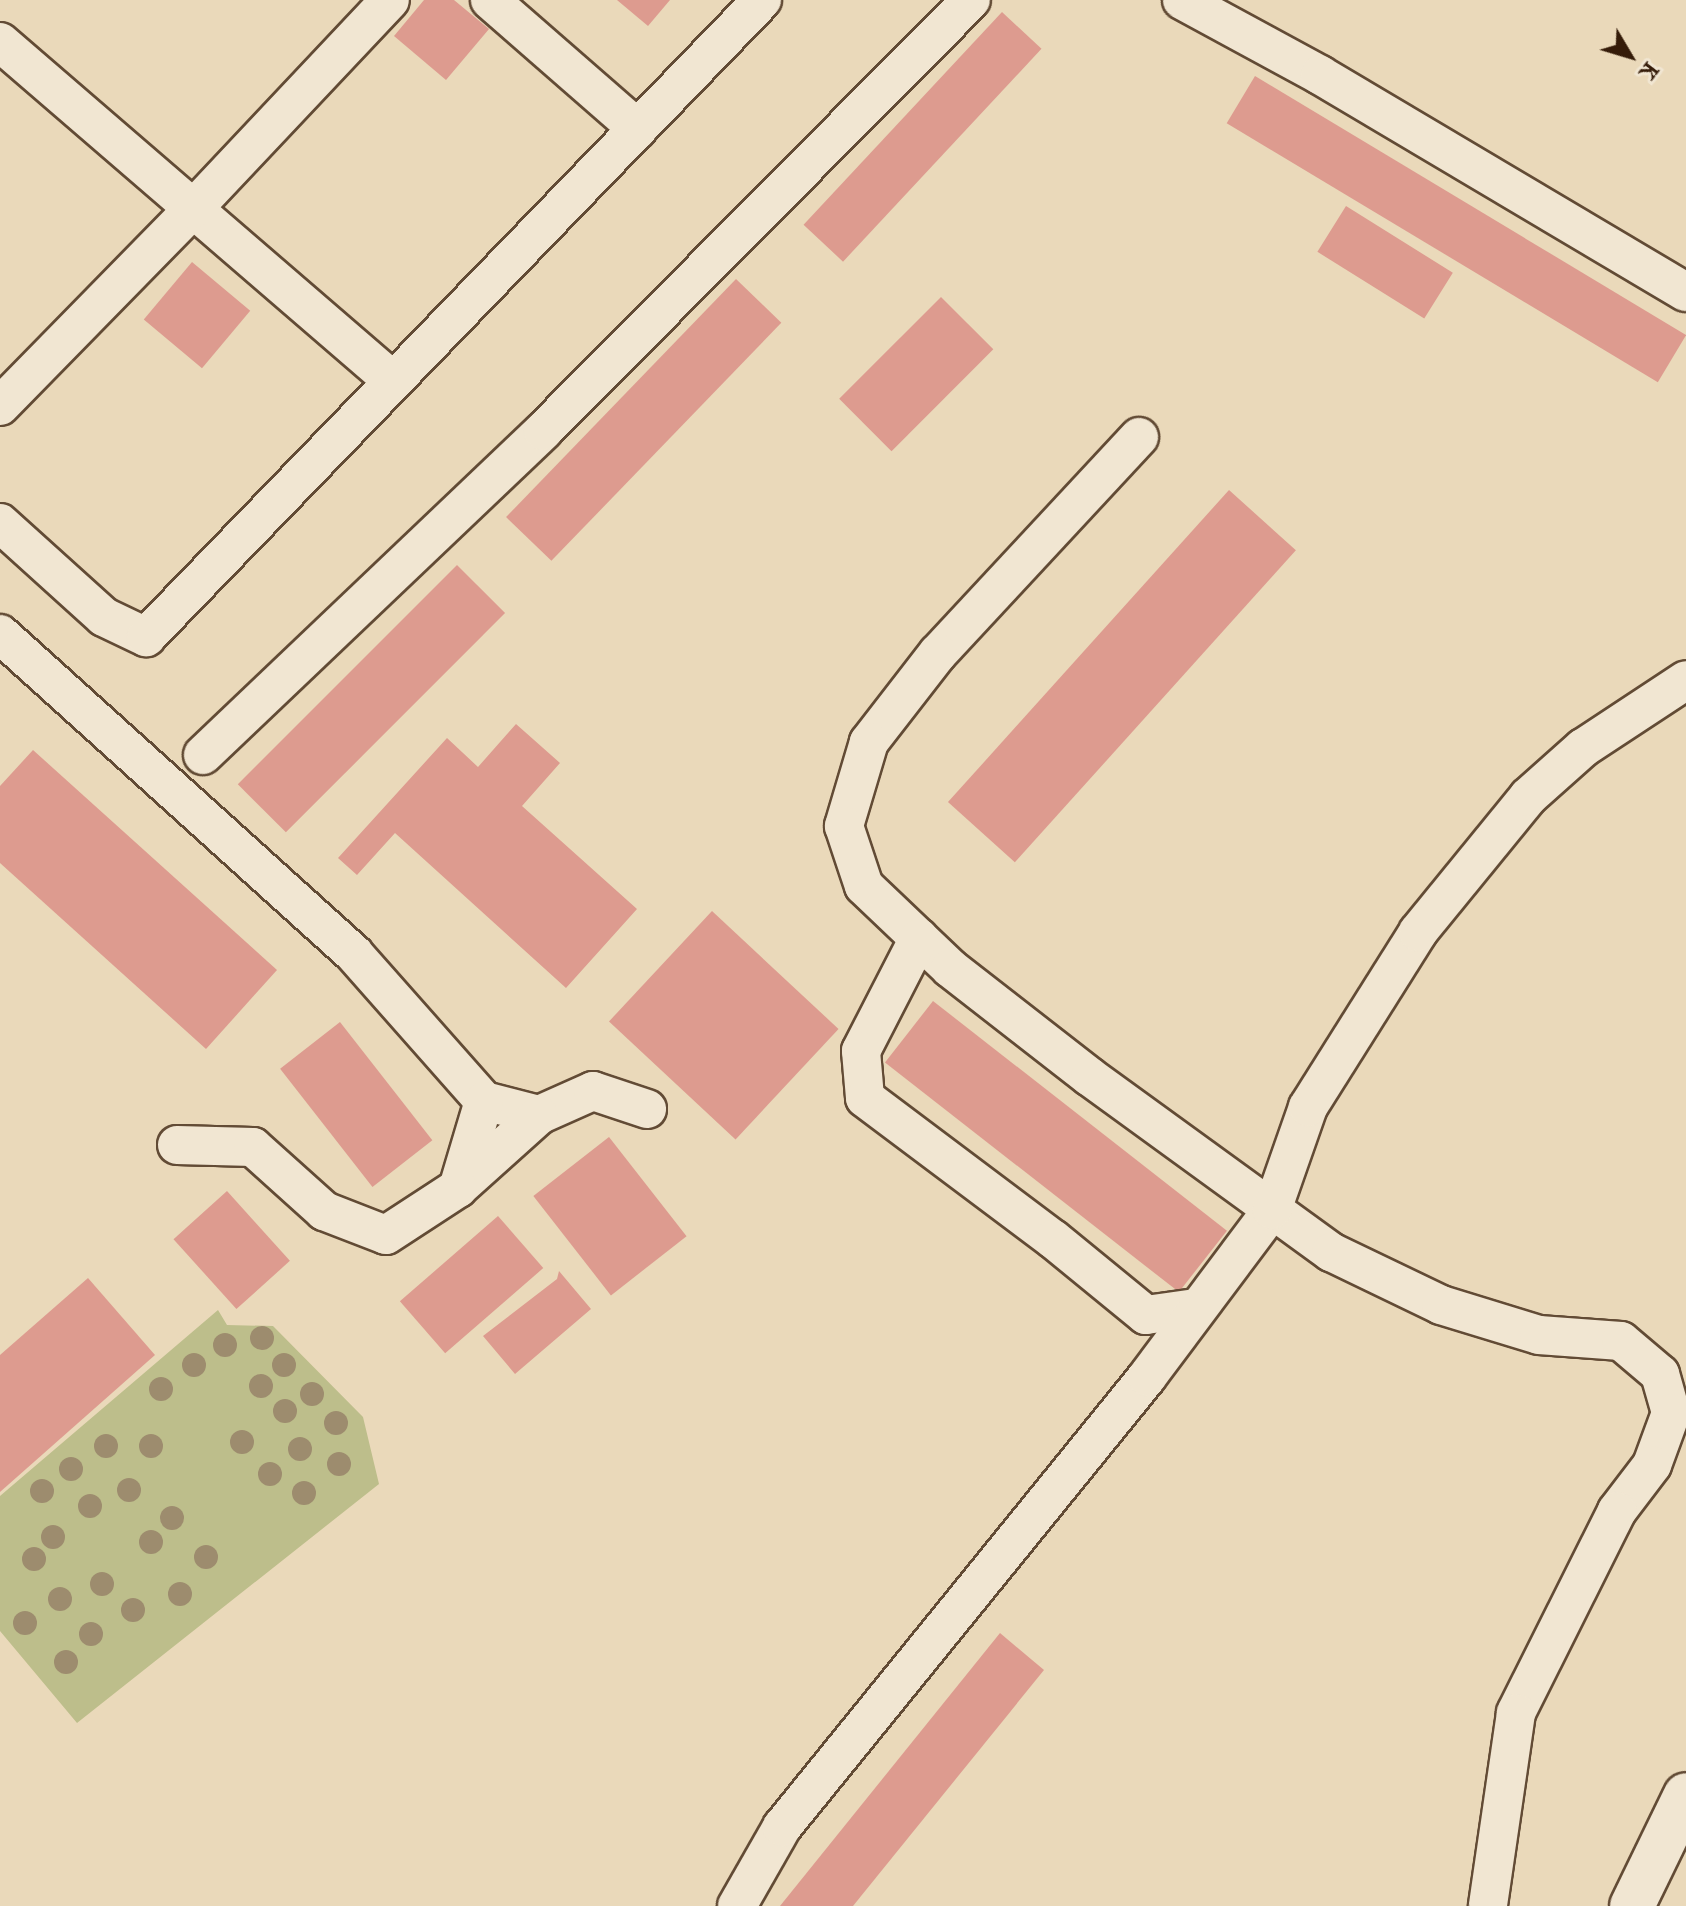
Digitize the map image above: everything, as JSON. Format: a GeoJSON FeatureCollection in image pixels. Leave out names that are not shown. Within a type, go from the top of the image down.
{"type":"FeatureCollection","features":[{"type":"Feature","properties":{"kind":"street"},"geometry":{"type":"LineString","coordinates":[[0,406],[193,209],[390,0]]}},
{"type":"Feature","properties":{"kind":"street"},"geometry":{"type":"LineString","coordinates":[[490,0],[638,129]]}},
{"type":"Feature","properties":{"kind":"street"},"geometry":{"type":"LineString","coordinates":[[0,523],[104,617],[146,637],[762,0]]}},
{"type":"Feature","properties":{"kind":"street"},"geometry":{"type":"LineString","coordinates":[[149,770],[203,755],[543,431],[971,0]]}},
{"type":"Feature","properties":{"kind":"street"},"geometry":{"type":"LineString","coordinates":[[1182,0],[1320,75],[1686,292]]}},
{"type":"Feature","properties":{"kind":"street"},"geometry":{"type":"LineString","coordinates":[[0,42],[393,381]]}},
{"type":"Feature","properties":{"kind":"street"},"geometry":{"type":"LineString","coordinates":[[1139,437],[938,653],[869,742],[844,826],[864,886],[950,968],[1090,1077],[1331,1252],[1441,1305],[1539,1335],[1621,1341],[1660,1374],[1671,1413],[1652,1465],[1617,1511],[1516,1713],[1488,1906]]}},
{"type":"Feature","properties":{"kind":"street"},"geometry":{"type":"LineString","coordinates":[[0,634],[354,954],[484,1101],[539,1115]]}},
{"type":"Feature","properties":{"kind":"street"},"geometry":{"type":"LineString","coordinates":[[737,1906],[782,1827],[1147,1377],[1272,1210],[1308,1107],[1418,932],[1528,797],[1583,748],[1686,680]]}},
{"type":"Feature","properties":{"kind":"street"},"geometry":{"type":"LineString","coordinates":[[196,813],[203,755]]}},
{"type":"Feature","properties":{"kind":"street"},"geometry":{"type":"LineString","coordinates":[[919,938],[861,1051],[865,1098],[1053,1239],[1146,1315],[1196,1308]]}},
{"type":"Feature","properties":{"kind":"street"},"geometry":{"type":"LineString","coordinates":[[177,1145],[253,1147],[324,1211],[386,1235],[458,1188],[539,1115],[593,1091],[647,1109]]}},
{"type":"Feature","properties":{"kind":"street"},"geometry":{"type":"LineString","coordinates":[[458,1188],[484,1101]]}},
{"type":"Feature","properties":{"kind":"street"},"geometry":{"type":"LineString","coordinates":[[1146,1315],[1147,1377]]}},
{"type":"Feature","properties":{"kind":"street"},"geometry":{"type":"LineString","coordinates":[[1632,1906],[1686,1795]]}},
{"type":"Feature","properties":{"kind":"green space"},"geometry":{"type":"Polygon","coordinates":[[[218,1310],[227,1325],[273,1326],[363,1417],[379,1484],[77,1723],[0,1631],[0,1496],[218,1310]]]}},
{"type":"Feature","properties":{"kind":"building"},"geometry":{"type":"Polygon","coordinates":[[[424,0],[454,0],[489,29],[446,80],[394,36],[424,0]]]}},
{"type":"Feature","properties":{"kind":"building"},"geometry":{"type":"Polygon","coordinates":[[[617,0],[670,0],[648,26],[617,0]]]}},
{"type":"Feature","properties":{"kind":"building"},"geometry":{"type":"Polygon","coordinates":[[[1002,12],[1041,49],[843,262],[804,225],[1002,12]]]}},
{"type":"Feature","properties":{"kind":"building"},"geometry":{"type":"Polygon","coordinates":[[[1255,76],[1686,335],[1658,382],[1227,123],[1255,76]]]}},
{"type":"Feature","properties":{"kind":"building"},"geometry":{"type":"Polygon","coordinates":[[[1346,206],[1453,273],[1424,319],[1317,252],[1346,206]]]}},
{"type":"Feature","properties":{"kind":"building"},"geometry":{"type":"Polygon","coordinates":[[[192,262],[250,311],[202,368],[144,319],[192,262]]]}},
{"type":"Feature","properties":{"kind":"building"},"geometry":{"type":"Polygon","coordinates":[[[736,279],[781,323],[551,561],[506,517],[736,279]]]}},
{"type":"Feature","properties":{"kind":"building"},"geometry":{"type":"Polygon","coordinates":[[[941,297],[993,349],[892,451],[839,399],[941,297]]]}},
{"type":"Feature","properties":{"kind":"building"},"geometry":{"type":"Polygon","coordinates":[[[1229,490],[1296,550],[1015,862],[948,802],[1229,490]]]}},
{"type":"Feature","properties":{"kind":"building"},"geometry":{"type":"Polygon","coordinates":[[[457,565],[505,613],[286,832],[238,784],[457,565]]]}},
{"type":"Feature","properties":{"kind":"building"},"geometry":{"type":"Polygon","coordinates":[[[516,724],[560,763],[522,806],[637,909],[566,988],[395,833],[357,875],[338,858],[447,738],[478,767],[516,724]]]}},
{"type":"Feature","properties":{"kind":"building"},"geometry":{"type":"Polygon","coordinates":[[[33,750],[277,970],[206,1049],[0,863],[0,786],[33,750]]]}},
{"type":"Feature","properties":{"kind":"building"},"geometry":{"type":"Polygon","coordinates":[[[712,911],[839,1029],[736,1139],[609,1021],[712,911]]]}},
{"type":"Feature","properties":{"kind":"building"},"geometry":{"type":"Polygon","coordinates":[[[933,1001],[1227,1231],[1179,1292],[885,1062],[933,1001]]]}},
{"type":"Feature","properties":{"kind":"building"},"geometry":{"type":"Polygon","coordinates":[[[340,1022],[432,1140],[372,1187],[280,1069],[340,1022]]]}},
{"type":"Feature","properties":{"kind":"building"},"geometry":{"type":"Polygon","coordinates":[[[609,1137],[687,1236],[611,1295],[533,1196],[609,1137]]]}},
{"type":"Feature","properties":{"kind":"building"},"geometry":{"type":"Polygon","coordinates":[[[227,1191],[290,1261],[236,1309],[173,1239],[227,1191]]]}},
{"type":"Feature","properties":{"kind":"building"},"geometry":{"type":"Polygon","coordinates":[[[498,1216],[543,1268],[445,1353],[400,1301],[498,1216]]]}},
{"type":"Feature","properties":{"kind":"building"},"geometry":{"type":"Polygon","coordinates":[[[559,1271],[591,1309],[515,1374],[483,1336],[557,1279],[559,1271]]]}},
{"type":"Feature","properties":{"kind":"building"},"geometry":{"type":"Polygon","coordinates":[[[88,1278],[155,1355],[0,1492],[0,1355],[88,1278]]]}},
{"type":"Feature","properties":{"kind":"building"},"geometry":{"type":"Polygon","coordinates":[[[1000,1633],[1044,1670],[853,1906],[780,1906],[1000,1633]]]}}]}
